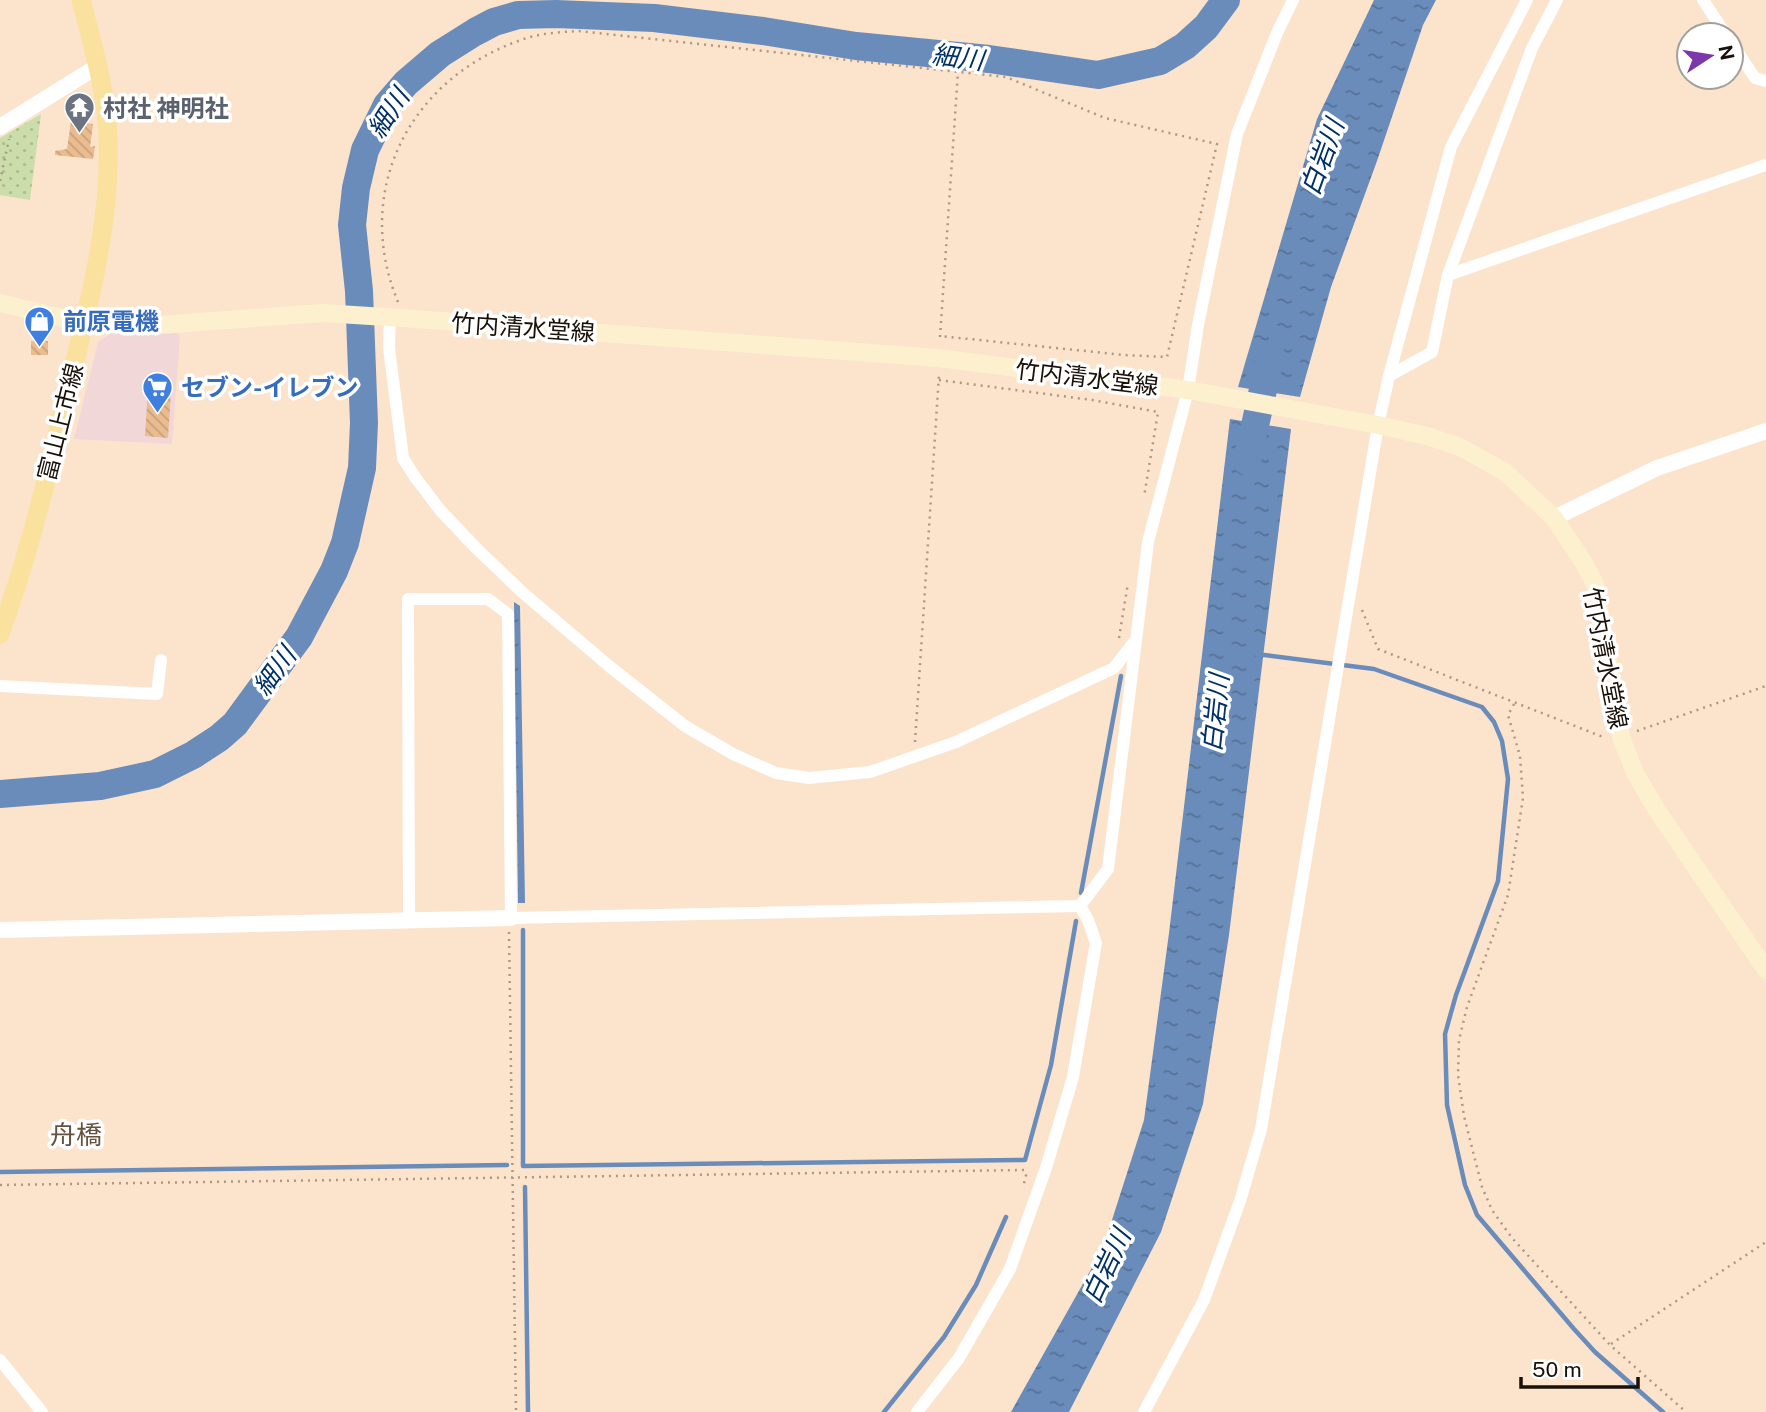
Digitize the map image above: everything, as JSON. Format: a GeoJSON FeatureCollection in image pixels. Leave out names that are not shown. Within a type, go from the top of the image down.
{"type":"FeatureCollection","features":[{"type":"Feature","properties":{"kind":"main road","name":"富山上市線"},"geometry":{"type":"LineString","coordinates":[[0,634],[33,532],[84,323],[108,192],[108,139],[98,66],[81,0]]}},
{"type":"Feature","properties":{"kind":"main road","name":"竹内清水堂線"},"geometry":{"type":"LineString","coordinates":[[0,303],[84,323],[159,325],[322,313],[938,358],[1188,390],[1378,425],[1460,447],[1505,472],[1554,518],[1584,563],[1595,584],[1621,737],[1635,773],[1658,812],[1766,970]]}},
{"type":"Feature","properties":{"kind":"street"},"geometry":{"type":"LineString","coordinates":[[1080,906],[1108,869],[1148,542],[1188,390],[1198,325],[1237,134],[1293,0]]}},
{"type":"Feature","properties":{"kind":"street"},"geometry":{"type":"LineString","coordinates":[[1144,1412],[1204,1300],[1240,1201],[1261,1129],[1378,425],[1389,376],[1451,147],[1527,0]]}},
{"type":"Feature","properties":{"kind":"street"},"geometry":{"type":"LineString","coordinates":[[1389,376],[1432,352],[1448,275],[1532,48],[1558,0]]}},
{"type":"Feature","properties":{"kind":"street"},"geometry":{"type":"LineString","coordinates":[[1703,0],[1717,21]]}},
{"type":"Feature","properties":{"kind":"street"},"geometry":{"type":"LineString","coordinates":[[1745,63],[1755,78],[1766,81]]}},
{"type":"Feature","properties":{"kind":"street"},"geometry":{"type":"LineString","coordinates":[[5,131],[98,66]]}},
{"type":"Feature","properties":{"kind":"street"},"geometry":{"type":"LineString","coordinates":[[1448,275],[1766,165]]}},
{"type":"Feature","properties":{"kind":"street"},"geometry":{"type":"LineString","coordinates":[[396,318],[389,348],[403,458],[440,510],[475,548],[522,592],[685,726],[733,754],[776,773],[810,778],[870,772],[956,742],[1115,668],[1135,641]]}},
{"type":"Feature","properties":{"kind":"street"},"geometry":{"type":"LineString","coordinates":[[1554,518],[1657,468],[1766,431]]}},
{"type":"Feature","properties":{"kind":"street"},"geometry":{"type":"LineString","coordinates":[[410,921],[408,599],[488,599],[508,614],[511,918]]}},
{"type":"Feature","properties":{"kind":"street"},"geometry":{"type":"LineString","coordinates":[[0,686],[157,695],[161,660]]}},
{"type":"Feature","properties":{"kind":"street"},"geometry":{"type":"LineString","coordinates":[[0,930],[1080,906]]}},
{"type":"Feature","properties":{"kind":"street"},"geometry":{"type":"LineString","coordinates":[[916,1412],[959,1358],[1010,1269],[1046,1168],[1073,1076],[1096,943],[1088,919],[1080,906]]}},
{"type":"Feature","properties":{"kind":"street"},"geometry":{"type":"LineString","coordinates":[[0,1360],[42,1412]]}},
{"type":"Feature","properties":{"kind":"path"},"geometry":{"type":"LineString","coordinates":[[396,318],[382,245],[384,190],[391,162],[407,131],[438,92],[478,61],[505,46],[552,33],[579,31],[1006,78],[1105,118],[1217,144],[1167,357],[940,336]]}},
{"type":"Feature","properties":{"kind":"path"},"geometry":{"type":"LineString","coordinates":[[914,733],[958,72]]}},
{"type":"Feature","properties":{"kind":"path"},"geometry":{"type":"LineString","coordinates":[[0,181],[5,131]]}},
{"type":"Feature","properties":{"kind":"path"},"geometry":{"type":"LineString","coordinates":[[939,380],[1092,400],[1158,412],[1143,505]]}},
{"type":"Feature","properties":{"kind":"path"},"geometry":{"type":"LineString","coordinates":[[1119,640],[1129,577]]}},
{"type":"Feature","properties":{"kind":"path"},"geometry":{"type":"LineString","coordinates":[[1362,610],[1378,649],[1606,738],[1621,737],[1766,687]]}},
{"type":"Feature","properties":{"kind":"path"},"geometry":{"type":"LineString","coordinates":[[1514,704],[1508,715],[1520,756],[1523,798],[1508,895],[1467,1007],[1459,1040],[1458,1075],[1464,1116],[1482,1187],[1492,1210],[1511,1238],[1610,1345],[1686,1412]]}},
{"type":"Feature","properties":{"kind":"path"},"geometry":{"type":"LineString","coordinates":[[511,918],[516,1412]]}},
{"type":"Feature","properties":{"kind":"path"},"geometry":{"type":"LineString","coordinates":[[0,1185],[1024,1170],[1026,1175],[1020,1198]]}},
{"type":"Feature","properties":{"kind":"path"},"geometry":{"type":"LineString","coordinates":[[1610,1345],[1766,1242]]}},
{"type":"Feature","properties":{"kind":"shaded area"},"geometry":{"type":"Polygon","coordinates":[[[113,332],[177,333],[180,337],[172,444],[74,439],[98,342],[113,332]]]}},
{"type":"Feature","properties":{"kind":"green space"},"geometry":{"type":"Polygon","coordinates":[[[41,114],[30,200],[0,195],[0,138],[41,114]]]}},
{"type":"Feature","properties":{"kind":"water"},"geometry":{"type":"Polygon","coordinates":[[[1374,0],[1436,0],[1423,25],[1331,287],[1300,397],[1238,387],[1317,119],[1374,0]]]}},
{"type":"Feature","properties":{"kind":"water"},"geometry":{"type":"Polygon","coordinates":[[[1230,419],[1291,429],[1229,935],[1203,1104],[1161,1232],[1069,1412],[1011,1412],[1103,1248],[1144,1120],[1230,419]]]}},
{"type":"Feature","properties":{"kind":"water"},"geometry":{"type":"Polygon","coordinates":[[[514,602],[520,606],[525,903],[518,903],[514,602]]]}},
{"type":"Feature","properties":{"kind":"building","name":"村社 神明社"},"geometry":{"type":"Polygon","coordinates":[[[71,121],[93,124],[90,147],[95,146],[93,159],[55,155],[55,151],[67,149],[71,121]]]}},
{"type":"Feature","properties":{"kind":"building","name":"前原電機"},"geometry":{"type":"Polygon","coordinates":[[[31,341],[48,341],[48,355],[31,355],[31,341]]]}},
{"type":"Feature","properties":{"kind":"building","name":"セブン-イレブン"},"geometry":{"type":"Polygon","coordinates":[[[148,390],[171,392],[168,438],[145,436],[148,390]]]}},
{"type":"Feature","properties":{"kind":"waterway","name":"細川"},"geometry":{"type":"LineString","coordinates":[[0,794],[100,786],[155,774],[193,755],[235,724],[299,637],[334,571],[345,543],[362,468],[364,423],[359,291],[352,225],[356,188],[365,150],[387,105],[406,83],[440,54],[494,22],[518,15],[556,14],[654,18],[1098,75],[1160,61],[1185,46],[1206,27],[1226,0]]}},
{"type":"Feature","properties":{"kind":"waterway","name":"白岩川"},"geometry":{"type":"LineString","coordinates":[[1247,461],[1271,354]]}},
{"type":"Feature","properties":{"kind":"waterway"},"geometry":{"type":"LineString","coordinates":[[1257,654],[1374,669],[1482,707],[1494,722],[1502,741],[1508,779],[1498,881],[1456,995],[1445,1034],[1447,1105],[1465,1185],[1477,1215],[1574,1329],[1595,1352],[1663,1412]]}},
{"type":"Feature","properties":{"kind":"waterway"},"geometry":{"type":"LineString","coordinates":[[1081,893],[1121,676]]}},
{"type":"Feature","properties":{"kind":"waterway"},"geometry":{"type":"LineString","coordinates":[[523,930],[523,1166],[1025,1160],[1051,1065],[1076,921]]}},
{"type":"Feature","properties":{"kind":"waterway"},"geometry":{"type":"LineString","coordinates":[[0,1172],[507,1165]]}},
{"type":"Feature","properties":{"kind":"waterway"},"geometry":{"type":"LineString","coordinates":[[525,1187],[528,1412]]}},
{"type":"Feature","properties":{"kind":"waterway"},"geometry":{"type":"LineString","coordinates":[[884,1412],[944,1337],[976,1285],[1006,1217]]}},
{"type":"Feature","properties":{"kind":"place","name":"村社 神明社"},"geometry":{"type":"Point","coordinates":[80,135]}},
{"type":"Feature","properties":{"kind":"place","name":"前原電機"},"geometry":{"type":"Point","coordinates":[40,348]}},
{"type":"Feature","properties":{"kind":"place","name":"セブン-イレブン"},"geometry":{"type":"Point","coordinates":[158,414]}},
{"type":"Feature","properties":{"kind":"district","name":"舟橋"},"geometry":{"type":"Point","coordinates":[76,1134]}}]}
